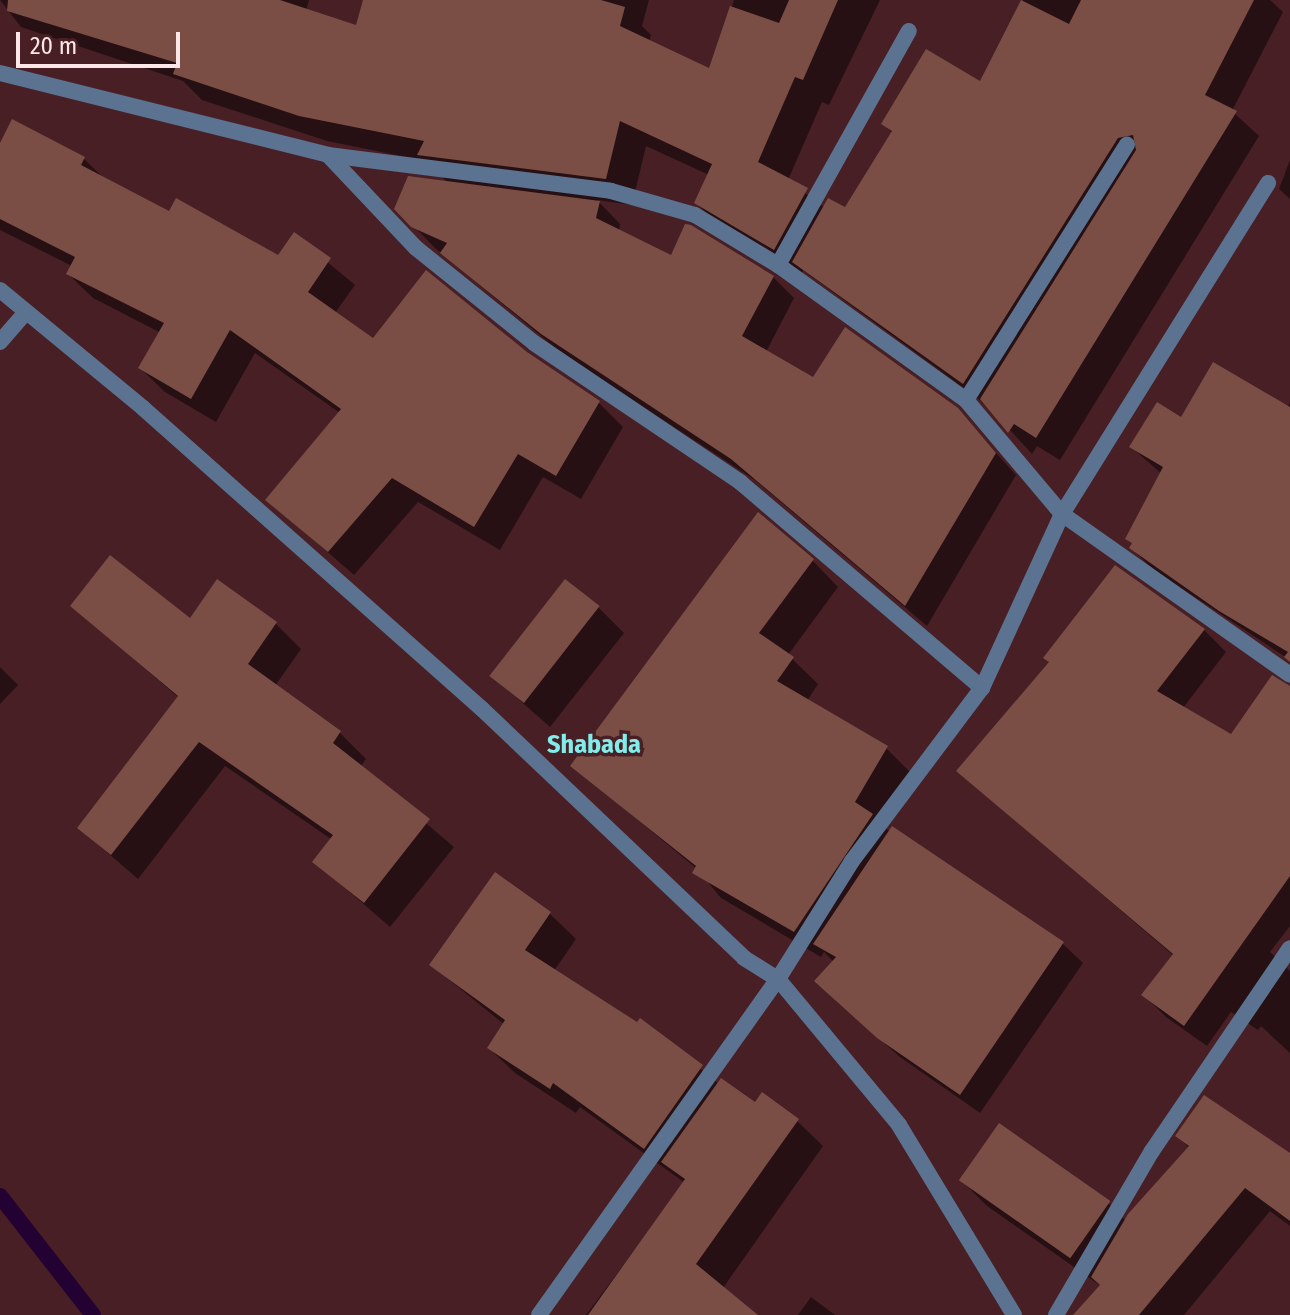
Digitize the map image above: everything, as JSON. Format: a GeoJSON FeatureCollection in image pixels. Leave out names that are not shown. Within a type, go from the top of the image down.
{"type":"FeatureCollection","features":[{"type":"Feature","properties":{"kind":"street"},"geometry":{"type":"LineString","coordinates":[[778,265],[909,31]]}},
{"type":"Feature","properties":{"kind":"street"},"geometry":{"type":"LineString","coordinates":[[0,73],[328,155],[611,191],[695,215],[778,265],[966,400],[1062,514],[1290,675]]}},
{"type":"Feature","properties":{"kind":"street"},"geometry":{"type":"LineString","coordinates":[[966,400],[1127,144]]}},
{"type":"Feature","properties":{"kind":"street"},"geometry":{"type":"LineString","coordinates":[[328,155],[416,248],[534,343],[740,482],[982,688]]}},
{"type":"Feature","properties":{"kind":"street"},"geometry":{"type":"LineString","coordinates":[[539,1315],[778,979],[852,861],[982,688],[1062,514],[1268,183]]}},
{"type":"Feature","properties":{"kind":"street"},"geometry":{"type":"LineString","coordinates":[[0,290],[166,428],[482,709],[744,958],[778,979],[899,1125],[986,1262],[1014,1315]]}},
{"type":"Feature","properties":{"kind":"street"},"geometry":{"type":"LineString","coordinates":[[0,342],[25,313]]}},
{"type":"Feature","properties":{"kind":"street"},"geometry":{"type":"LineString","coordinates":[[1056,1315],[1152,1151],[1290,948]]}},
{"type":"Feature","properties":{"kind":"building"},"geometry":{"type":"Polygon","coordinates":[[[8,0],[280,0],[356,25],[363,0],[601,0],[625,7],[620,26],[709,68],[730,6],[779,23],[789,0],[838,0],[803,80],[795,77],[758,162],[808,188],[774,250],[694,203],[712,164],[620,121],[606,179],[417,155],[424,141],[299,116],[173,74],[177,63],[7,11],[8,0]]]}},
{"type":"Feature","properties":{"kind":"building"},"geometry":{"type":"Polygon","coordinates":[[[1021,0],[1069,24],[1081,0],[1254,0],[1205,95],[1237,111],[1036,438],[1014,424],[1008,433],[980,399],[1136,150],[1133,135],[1118,138],[963,384],[792,262],[828,198],[845,207],[892,131],[881,124],[926,49],[980,81],[1021,0]]]}},
{"type":"Feature","properties":{"kind":"building"},"geometry":{"type":"Polygon","coordinates":[[[12,119],[85,157],[81,165],[169,211],[176,198],[278,255],[294,232],[331,258],[308,292],[373,338],[426,270],[527,352],[600,401],[556,476],[518,454],[474,527],[392,478],[328,552],[265,500],[341,409],[230,330],[191,399],[138,368],[164,323],[66,274],[75,257],[0,219],[0,143],[12,119]]]}},
{"type":"Feature","properties":{"kind":"building"},"geometry":{"type":"Polygon","coordinates":[[[408,176],[600,201],[596,218],[671,255],[685,224],[691,225],[774,276],[742,336],[813,377],[845,327],[958,408],[996,453],[905,606],[731,459],[541,334],[440,253],[447,243],[411,227],[394,209],[408,176]]]}},
{"type":"Feature","properties":{"kind":"building"},"geometry":{"type":"Polygon","coordinates":[[[1213,362],[1290,407],[1290,662],[1284,657],[1288,652],[1219,611],[1129,548],[1132,543],[1125,539],[1163,467],[1129,447],[1157,402],[1181,417],[1213,362]]]}},
{"type":"Feature","properties":{"kind":"building"},"geometry":{"type":"Polygon","coordinates":[[[758,512],[814,559],[759,633],[794,657],[777,681],[888,746],[855,802],[873,814],[794,932],[692,873],[696,866],[570,766],[758,512]]]}},
{"type":"Feature","properties":{"kind":"building"},"geometry":{"type":"Polygon","coordinates":[[[110,555],[190,618],[217,579],[277,622],[248,664],[341,731],[333,743],[430,819],[364,903],[312,862],[333,835],[199,742],[111,855],[77,828],[178,696],[70,606],[110,555]]]}},
{"type":"Feature","properties":{"kind":"building"},"geometry":{"type":"Polygon","coordinates":[[[1115,565],[1205,629],[1157,691],[1231,734],[1272,675],[1290,686],[1290,876],[1184,1026],[1141,995],[1173,954],[956,771],[1049,662],[1043,658],[1115,565]]]}},
{"type":"Feature","properties":{"kind":"building"},"geometry":{"type":"Polygon","coordinates":[[[565,579],[600,606],[524,703],[489,676],[565,579]]]}},
{"type":"Feature","properties":{"kind":"building"},"geometry":{"type":"Polygon","coordinates":[[[892,826],[1064,942],[960,1095],[877,1038],[814,981],[836,957],[813,944],[892,826]]]}},
{"type":"Feature","properties":{"kind":"building"},"geometry":{"type":"Polygon","coordinates":[[[495,872],[551,912],[525,950],[637,1022],[640,1018],[703,1065],[644,1149],[553,1083],[550,1089],[487,1048],[505,1020],[429,965],[495,872]]]}},
{"type":"Feature","properties":{"kind":"building"},"geometry":{"type":"Polygon","coordinates":[[[721,1078],[755,1102],[762,1092],[799,1119],[696,1264],[758,1315],[588,1315],[685,1179],[661,1162],[721,1078]]]}},
{"type":"Feature","properties":{"kind":"building"},"geometry":{"type":"Polygon","coordinates":[[[1204,1095],[1290,1153],[1290,1221],[1245,1188],[1139,1315],[1073,1315],[1100,1285],[1091,1277],[1128,1214],[1189,1146],[1175,1136],[1204,1095]]]}},
{"type":"Feature","properties":{"kind":"building"},"geometry":{"type":"Polygon","coordinates":[[[999,1123],[1110,1201],[1070,1258],[959,1180],[999,1123]]]}},
{"type":"Feature","properties":{"kind":"waterway"},"geometry":{"type":"LineString","coordinates":[[0,1196],[93,1315]]}},
{"type":"Feature","properties":{"kind":"district","name":"Shabada"},"geometry":{"type":"Point","coordinates":[594,745]}}]}
